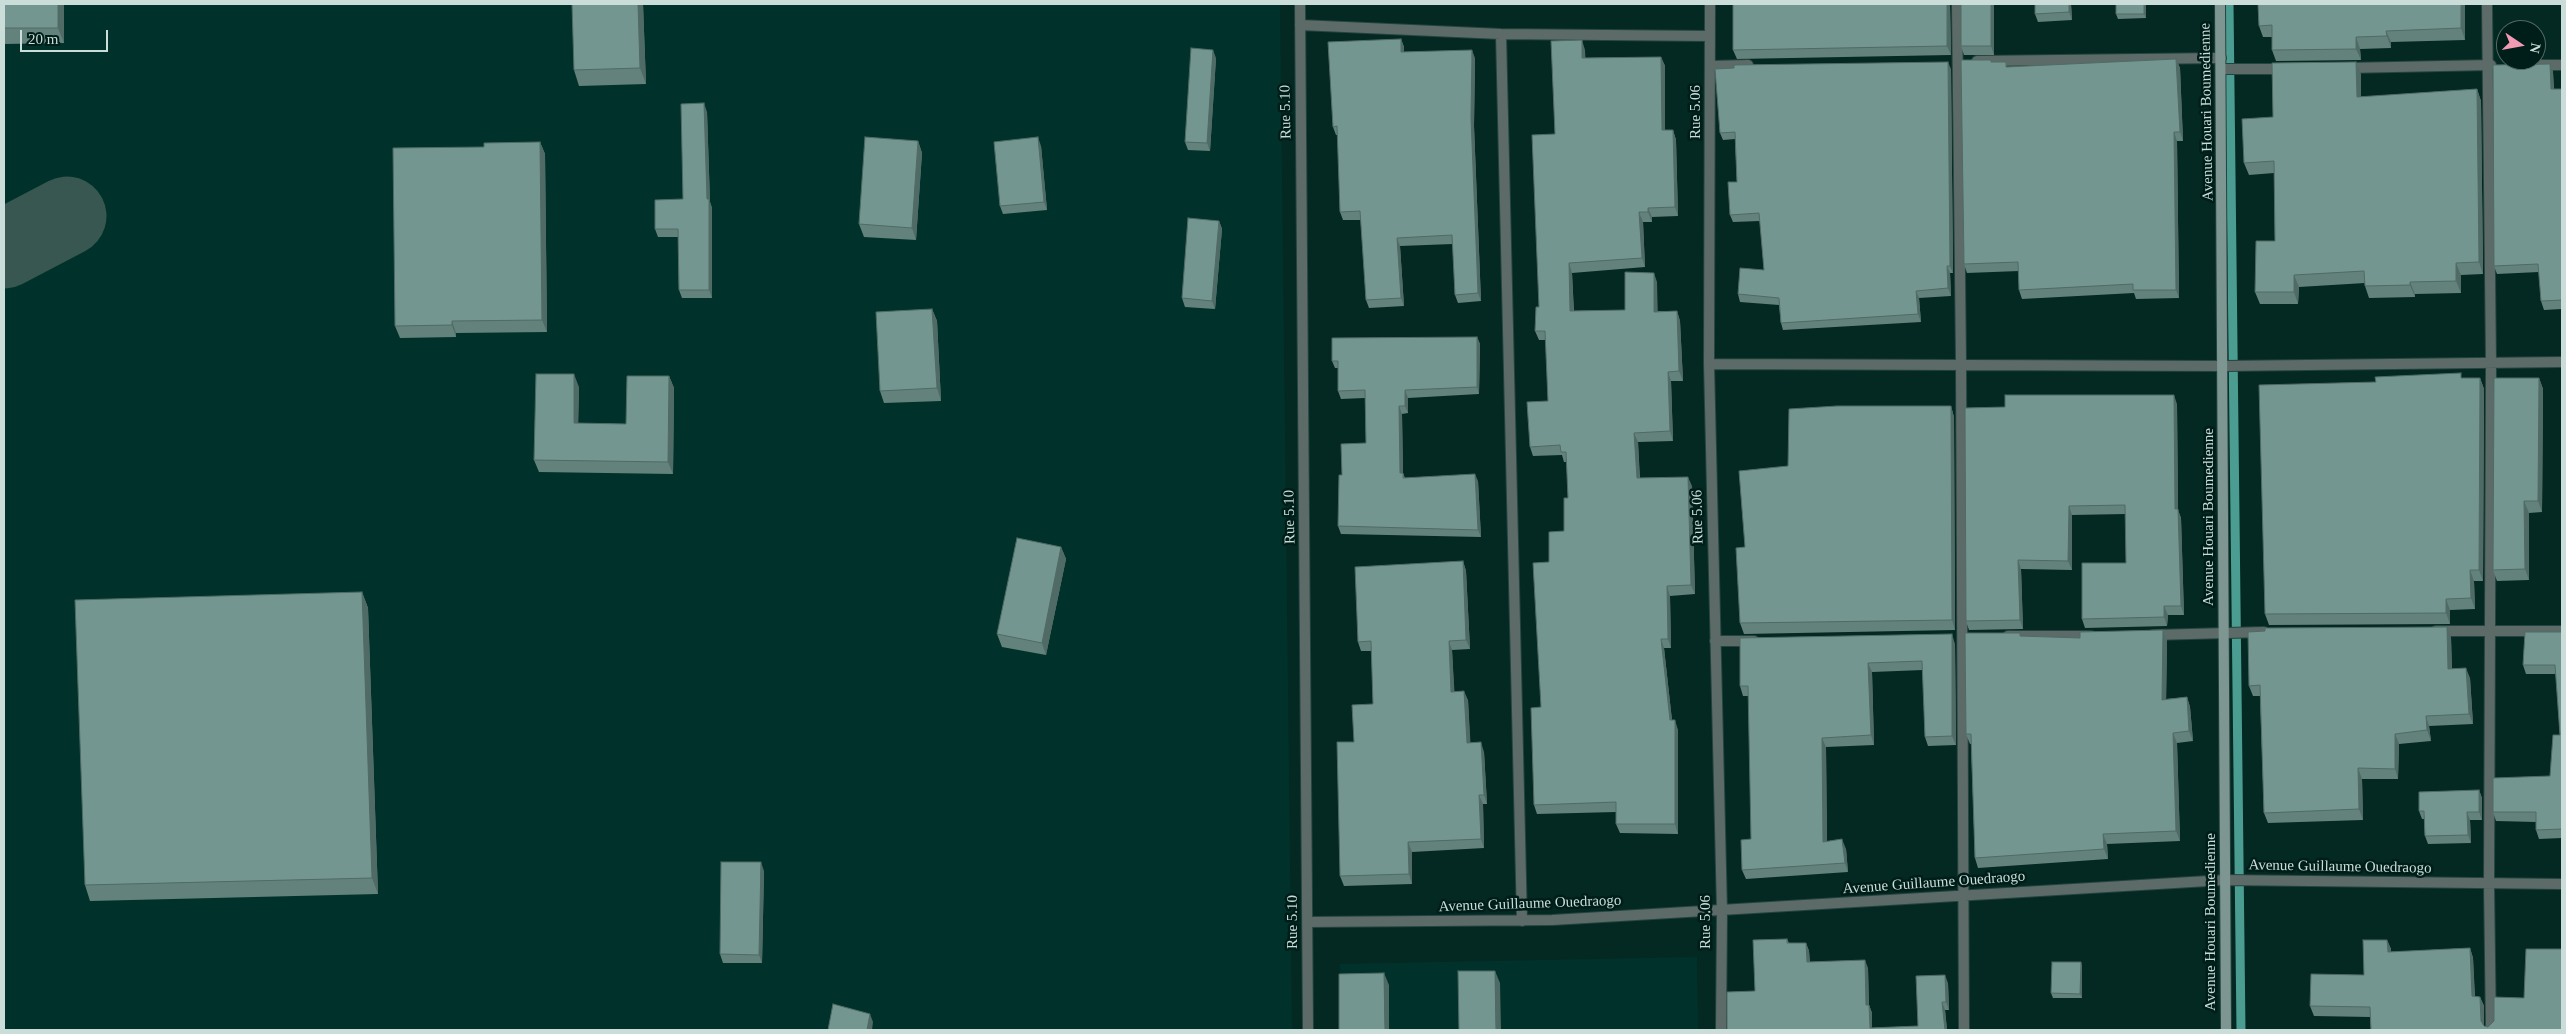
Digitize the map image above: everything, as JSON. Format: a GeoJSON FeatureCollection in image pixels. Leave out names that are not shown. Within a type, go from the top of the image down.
{"type":"FeatureCollection","features":[{"type":"Feature","properties":{"kind":"main road","name":"Avenue Houari Boumedienne"},"geometry":{"type":"LineString","coordinates":[[2220,4],[2222,64],[2226,1030]]}},
{"type":"Feature","properties":{"kind":"street","name":"Rue 5.10"},"geometry":{"type":"LineString","coordinates":[[1300,4],[1308,1030]]}},
{"type":"Feature","properties":{"kind":"street","name":"Rue 5.06"},"geometry":{"type":"LineString","coordinates":[[1710,4],[1709,364],[1722,911],[1721,1030]]}},
{"type":"Feature","properties":{"kind":"street"},"geometry":{"type":"LineString","coordinates":[[1957,4],[1953,62],[1962,363],[1964,1030]]}},
{"type":"Feature","properties":{"kind":"street"},"geometry":{"type":"LineString","coordinates":[[2487,4],[2491,363],[2488,885],[2491,1030]]}},
{"type":"Feature","properties":{"kind":"street"},"geometry":{"type":"LineString","coordinates":[[1300,25],[1501,34],[1710,36]]}},
{"type":"Feature","properties":{"kind":"street"},"geometry":{"type":"LineString","coordinates":[[1501,34],[1522,921]]}},
{"type":"Feature","properties":{"kind":"street"},"geometry":{"type":"LineString","coordinates":[[1953,62],[2222,64],[2299,68]]}},
{"type":"Feature","properties":{"kind":"street"},"geometry":{"type":"LineString","coordinates":[[1711,66],[1760,65]]}},
{"type":"Feature","properties":{"kind":"street"},"geometry":{"type":"LineString","coordinates":[[2338,68],[2496,65]]}},
{"type":"Feature","properties":{"kind":"street"},"geometry":{"type":"LineString","coordinates":[[2546,65],[2562,65]]}},
{"type":"Feature","properties":{"kind":"street"},"geometry":{"type":"LineString","coordinates":[[1709,364],[1962,363],[2223,366],[2562,362]]}},
{"type":"Feature","properties":{"kind":"street"},"geometry":{"type":"LineString","coordinates":[[2423,631],[2562,631]]}},
{"type":"Feature","properties":{"kind":"street"},"geometry":{"type":"LineString","coordinates":[[2145,635],[2272,632]]}},
{"type":"Feature","properties":{"kind":"street"},"geometry":{"type":"LineString","coordinates":[[2001,636],[2097,636]]}},
{"type":"Feature","properties":{"kind":"street"},"geometry":{"type":"LineString","coordinates":[[1715,641],[1765,640]]}},
{"type":"Feature","properties":{"kind":"street","name":"Avenue Guillaume Ouedraogo"},"geometry":{"type":"LineString","coordinates":[[1308,922],[1522,921],[1964,897],[2225,880],[2488,885],[2562,884]]}},
{"type":"Feature","properties":{"kind":"shaded area"},"geometry":{"type":"Polygon","coordinates":[[[4,4],[1280,4],[1292,1030],[4,1030],[4,4]]]}},
{"type":"Feature","properties":{"kind":"shaded area"},"geometry":{"type":"Polygon","coordinates":[[[1697,957],[1698,1030],[1341,1030],[1340,964],[1697,957]]]}},
{"type":"Feature","properties":{"kind":"building"},"geometry":{"type":"Polygon","coordinates":[[[4,4],[58,4],[58,28],[4,28],[4,4]]]}},
{"type":"Feature","properties":{"kind":"building"},"geometry":{"type":"Polygon","coordinates":[[[572,4],[638,4],[640,68],[574,70],[572,4]]]}},
{"type":"Feature","properties":{"kind":"building"},"geometry":{"type":"Polygon","coordinates":[[[1733,4],[1947,4],[1947,46],[1733,50],[1733,4]]]}},
{"type":"Feature","properties":{"kind":"building"},"geometry":{"type":"Polygon","coordinates":[[[1961,4],[1991,4],[1991,46],[1961,46],[1961,4]]]}},
{"type":"Feature","properties":{"kind":"building"},"geometry":{"type":"Polygon","coordinates":[[[2035,4],[2069,4],[2069,12],[2035,14],[2035,4]]]}},
{"type":"Feature","properties":{"kind":"building"},"geometry":{"type":"Polygon","coordinates":[[[2116,4],[2144,4],[2144,14],[2116,14],[2116,4]]]}},
{"type":"Feature","properties":{"kind":"building"},"geometry":{"type":"Polygon","coordinates":[[[2258,4],[2461,4],[2461,28],[2386,31],[2387,36],[2356,37],[2356,49],[2272,50],[2272,25],[2259,26],[2258,4]]]}},
{"type":"Feature","properties":{"kind":"building"},"geometry":{"type":"Polygon","coordinates":[[[1401,39],[1401,52],[1472,50],[1471,118],[1478,293],[1455,295],[1452,235],[1397,238],[1401,298],[1366,300],[1360,211],[1340,212],[1337,126],[1333,127],[1328,42],[1401,39]]]}},
{"type":"Feature","properties":{"kind":"building"},"geometry":{"type":"Polygon","coordinates":[[[1582,40],[1582,58],[1661,57],[1662,130],[1673,130],[1675,207],[1648,208],[1648,212],[1639,212],[1642,258],[1569,263],[1570,311],[1625,310],[1625,272],[1654,273],[1654,312],[1677,311],[1679,371],[1668,372],[1670,431],[1634,433],[1637,478],[1688,477],[1691,585],[1667,586],[1668,639],[1661,639],[1670,720],[1675,720],[1675,824],[1616,824],[1616,802],[1534,805],[1531,708],[1541,707],[1533,563],[1549,562],[1549,532],[1564,531],[1564,498],[1568,498],[1566,452],[1561,452],[1560,445],[1530,447],[1527,402],[1548,401],[1545,331],[1535,331],[1536,307],[1539,307],[1532,135],[1555,134],[1551,41],[1582,40]]]}},
{"type":"Feature","properties":{"kind":"building"},"geometry":{"type":"Polygon","coordinates":[[[1191,48],[1213,50],[1207,143],[1185,142],[1191,48]]]}},
{"type":"Feature","properties":{"kind":"building"},"geometry":{"type":"Polygon","coordinates":[[[2176,59],[2180,132],[2174,132],[2176,290],[2133,290],[2133,284],[2019,290],[2018,262],[1964,264],[1961,60],[2006,62],[2006,67],[2176,59]]]}},
{"type":"Feature","properties":{"kind":"building"},"geometry":{"type":"Polygon","coordinates":[[[1948,62],[1950,266],[1947,266],[1948,288],[1916,291],[1918,314],[1781,323],[1779,298],[1738,294],[1740,268],[1764,270],[1759,213],[1730,215],[1728,182],[1737,182],[1735,132],[1720,133],[1715,69],[1734,68],[1734,65],[1948,62]]]}},
{"type":"Feature","properties":{"kind":"building"},"geometry":{"type":"Polygon","coordinates":[[[2356,62],[2357,97],[2477,89],[2479,262],[2456,263],[2456,281],[2410,282],[2410,285],[2365,286],[2364,271],[2294,275],[2294,292],[2255,292],[2256,241],[2275,241],[2274,161],[2244,163],[2242,119],[2273,117],[2272,63],[2356,62]]]}},
{"type":"Feature","properties":{"kind":"building"},"geometry":{"type":"Polygon","coordinates":[[[2546,64],[2550,64],[2551,89],[2562,89],[2562,300],[2541,301],[2538,264],[2494,266],[2493,65],[2496,65],[2496,70],[2546,70],[2546,64]]]}},
{"type":"Feature","properties":{"kind":"building"},"geometry":{"type":"Polygon","coordinates":[[[704,103],[707,199],[709,199],[709,290],[679,290],[678,229],[655,229],[655,200],[683,199],[681,104],[704,103]]]}},
{"type":"Feature","properties":{"kind":"building"},"geometry":{"type":"Polygon","coordinates":[[[865,137],[918,141],[912,228],[859,224],[865,137]]]}},
{"type":"Feature","properties":{"kind":"building"},"geometry":{"type":"Polygon","coordinates":[[[1038,137],[1044,202],[1000,206],[994,142],[1038,137]]]}},
{"type":"Feature","properties":{"kind":"building"},"geometry":{"type":"Polygon","coordinates":[[[540,142],[542,320],[452,321],[452,325],[395,326],[393,148],[484,147],[484,143],[540,142]]]}},
{"type":"Feature","properties":{"kind":"building"},"geometry":{"type":"Polygon","coordinates":[[[1188,218],[1219,221],[1212,301],[1182,298],[1188,218]]]}},
{"type":"Feature","properties":{"kind":"building"},"geometry":{"type":"Polygon","coordinates":[[[932,309],[937,388],[880,391],[876,312],[932,309]]]}},
{"type":"Feature","properties":{"kind":"building"},"geometry":{"type":"Polygon","coordinates":[[[1477,337],[1477,387],[1405,390],[1405,406],[1399,406],[1400,473],[1403,473],[1403,478],[1475,474],[1478,530],[1338,526],[1339,475],[1342,475],[1341,444],[1366,443],[1365,390],[1338,391],[1338,361],[1332,361],[1332,338],[1477,337]]]}},
{"type":"Feature","properties":{"kind":"building"},"geometry":{"type":"Polygon","coordinates":[[[2461,373],[2461,378],[2480,378],[2479,570],[2470,570],[2471,598],[2446,599],[2446,613],[2265,614],[2259,385],[2376,382],[2375,377],[2461,373]]]}},
{"type":"Feature","properties":{"kind":"building"},"geometry":{"type":"Polygon","coordinates":[[[536,374],[574,374],[574,423],[626,424],[627,376],[669,376],[668,462],[534,460],[536,374]]]}},
{"type":"Feature","properties":{"kind":"building"},"geometry":{"type":"Polygon","coordinates":[[[2494,378],[2539,378],[2538,501],[2524,501],[2525,569],[2493,570],[2494,378]]]}},
{"type":"Feature","properties":{"kind":"building"},"geometry":{"type":"Polygon","coordinates":[[[2005,395],[2174,395],[2175,509],[2178,509],[2181,606],[2164,606],[2164,617],[2082,619],[2082,563],[2126,563],[2125,505],[2069,506],[2068,561],[2018,560],[2020,620],[1966,621],[1965,408],[2005,407],[2005,395]]]}},
{"type":"Feature","properties":{"kind":"building"},"geometry":{"type":"Polygon","coordinates":[[[1837,406],[1951,406],[1952,620],[1740,623],[1736,548],[1745,547],[1739,471],[1788,466],[1789,409],[1837,406]]]}},
{"type":"Feature","properties":{"kind":"building"},"geometry":{"type":"Polygon","coordinates":[[[1017,538],[1061,547],[1042,643],[997,634],[1017,538]]]}},
{"type":"Feature","properties":{"kind":"building"},"geometry":{"type":"Polygon","coordinates":[[[1463,561],[1466,640],[1449,641],[1451,692],[1464,691],[1467,743],[1481,742],[1484,795],[1479,795],[1481,839],[1408,842],[1409,874],[1340,876],[1337,742],[1354,742],[1352,705],[1373,704],[1371,641],[1358,642],[1355,567],[1463,561]]]}},
{"type":"Feature","properties":{"kind":"building"},"geometry":{"type":"Polygon","coordinates":[[[362,592],[372,878],[85,885],[75,600],[362,592]]]}},
{"type":"Feature","properties":{"kind":"building"},"geometry":{"type":"Polygon","coordinates":[[[2447,627],[2448,669],[2466,668],[2469,714],[2426,716],[2427,730],[2395,734],[2395,769],[2358,768],[2359,809],[2264,813],[2260,685],[2249,686],[2248,632],[2265,631],[2265,628],[2447,627]]]}},
{"type":"Feature","properties":{"kind":"building"},"geometry":{"type":"Polygon","coordinates":[[[2163,630],[2162,700],[2187,697],[2189,731],[2173,733],[2176,831],[2103,834],[2104,849],[1975,858],[1971,734],[1966,734],[1965,633],[2020,633],[2020,636],[2080,638],[2080,632],[2163,630]]]}},
{"type":"Feature","properties":{"kind":"building"},"geometry":{"type":"Polygon","coordinates":[[[2525,632],[2562,632],[2562,829],[2536,830],[2536,812],[2493,812],[2493,778],[2550,776],[2553,735],[2560,735],[2555,665],[2523,665],[2525,632]]]}},
{"type":"Feature","properties":{"kind":"building"},"geometry":{"type":"Polygon","coordinates":[[[1952,634],[1952,736],[1925,737],[1922,661],[1868,663],[1871,735],[1822,738],[1823,842],[1842,839],[1845,863],[1742,870],[1741,840],[1751,839],[1748,686],[1740,686],[1740,638],[1952,634]]]}},
{"type":"Feature","properties":{"kind":"building"},"geometry":{"type":"Polygon","coordinates":[[[2479,790],[2479,812],[2467,812],[2468,835],[2425,836],[2424,811],[2419,811],[2419,792],[2479,790]]]}},
{"type":"Feature","properties":{"kind":"building"},"geometry":{"type":"Polygon","coordinates":[[[721,862],[761,862],[759,955],[720,954],[721,862]]]}},
{"type":"Feature","properties":{"kind":"building"},"geometry":{"type":"Polygon","coordinates":[[[1787,939],[1787,943],[1806,943],[1807,962],[1865,960],[1866,1005],[1869,1005],[1870,1028],[1918,1026],[1916,976],[1945,975],[1946,1002],[1942,1002],[1945,1030],[1727,1030],[1727,992],[1755,991],[1753,940],[1787,939]]]}},
{"type":"Feature","properties":{"kind":"building"},"geometry":{"type":"Polygon","coordinates":[[[2363,940],[2387,940],[2388,952],[2470,948],[2472,996],[2480,997],[2481,1021],[2484,1026],[2488,1027],[2494,1021],[2494,997],[2524,998],[2526,949],[2562,949],[2562,1030],[2371,1030],[2370,1007],[2310,1006],[2311,974],[2364,975],[2363,940]]]}},
{"type":"Feature","properties":{"kind":"building"},"geometry":{"type":"Polygon","coordinates":[[[2052,962],[2081,962],[2080,994],[2051,993],[2052,962]]]}},
{"type":"Feature","properties":{"kind":"building"},"geometry":{"type":"Polygon","coordinates":[[[1458,971],[1495,971],[1496,1030],[1459,1030],[1458,971]]]}},
{"type":"Feature","properties":{"kind":"building"},"geometry":{"type":"Polygon","coordinates":[[[1384,973],[1385,1030],[1339,1030],[1339,974],[1384,973]]]}},
{"type":"Feature","properties":{"kind":"building"},"geometry":{"type":"Polygon","coordinates":[[[833,1004],[870,1014],[867,1030],[828,1030],[833,1004]]]}},
{"type":"Feature","properties":{"kind":"waterway"},"geometry":{"type":"LineString","coordinates":[[2229,4],[2241,1030]]}},
{"type":"Feature","properties":{"kind":"taxiway"},"geometry":{"type":"LineString","coordinates":[[4,249],[67,216]]}}]}
